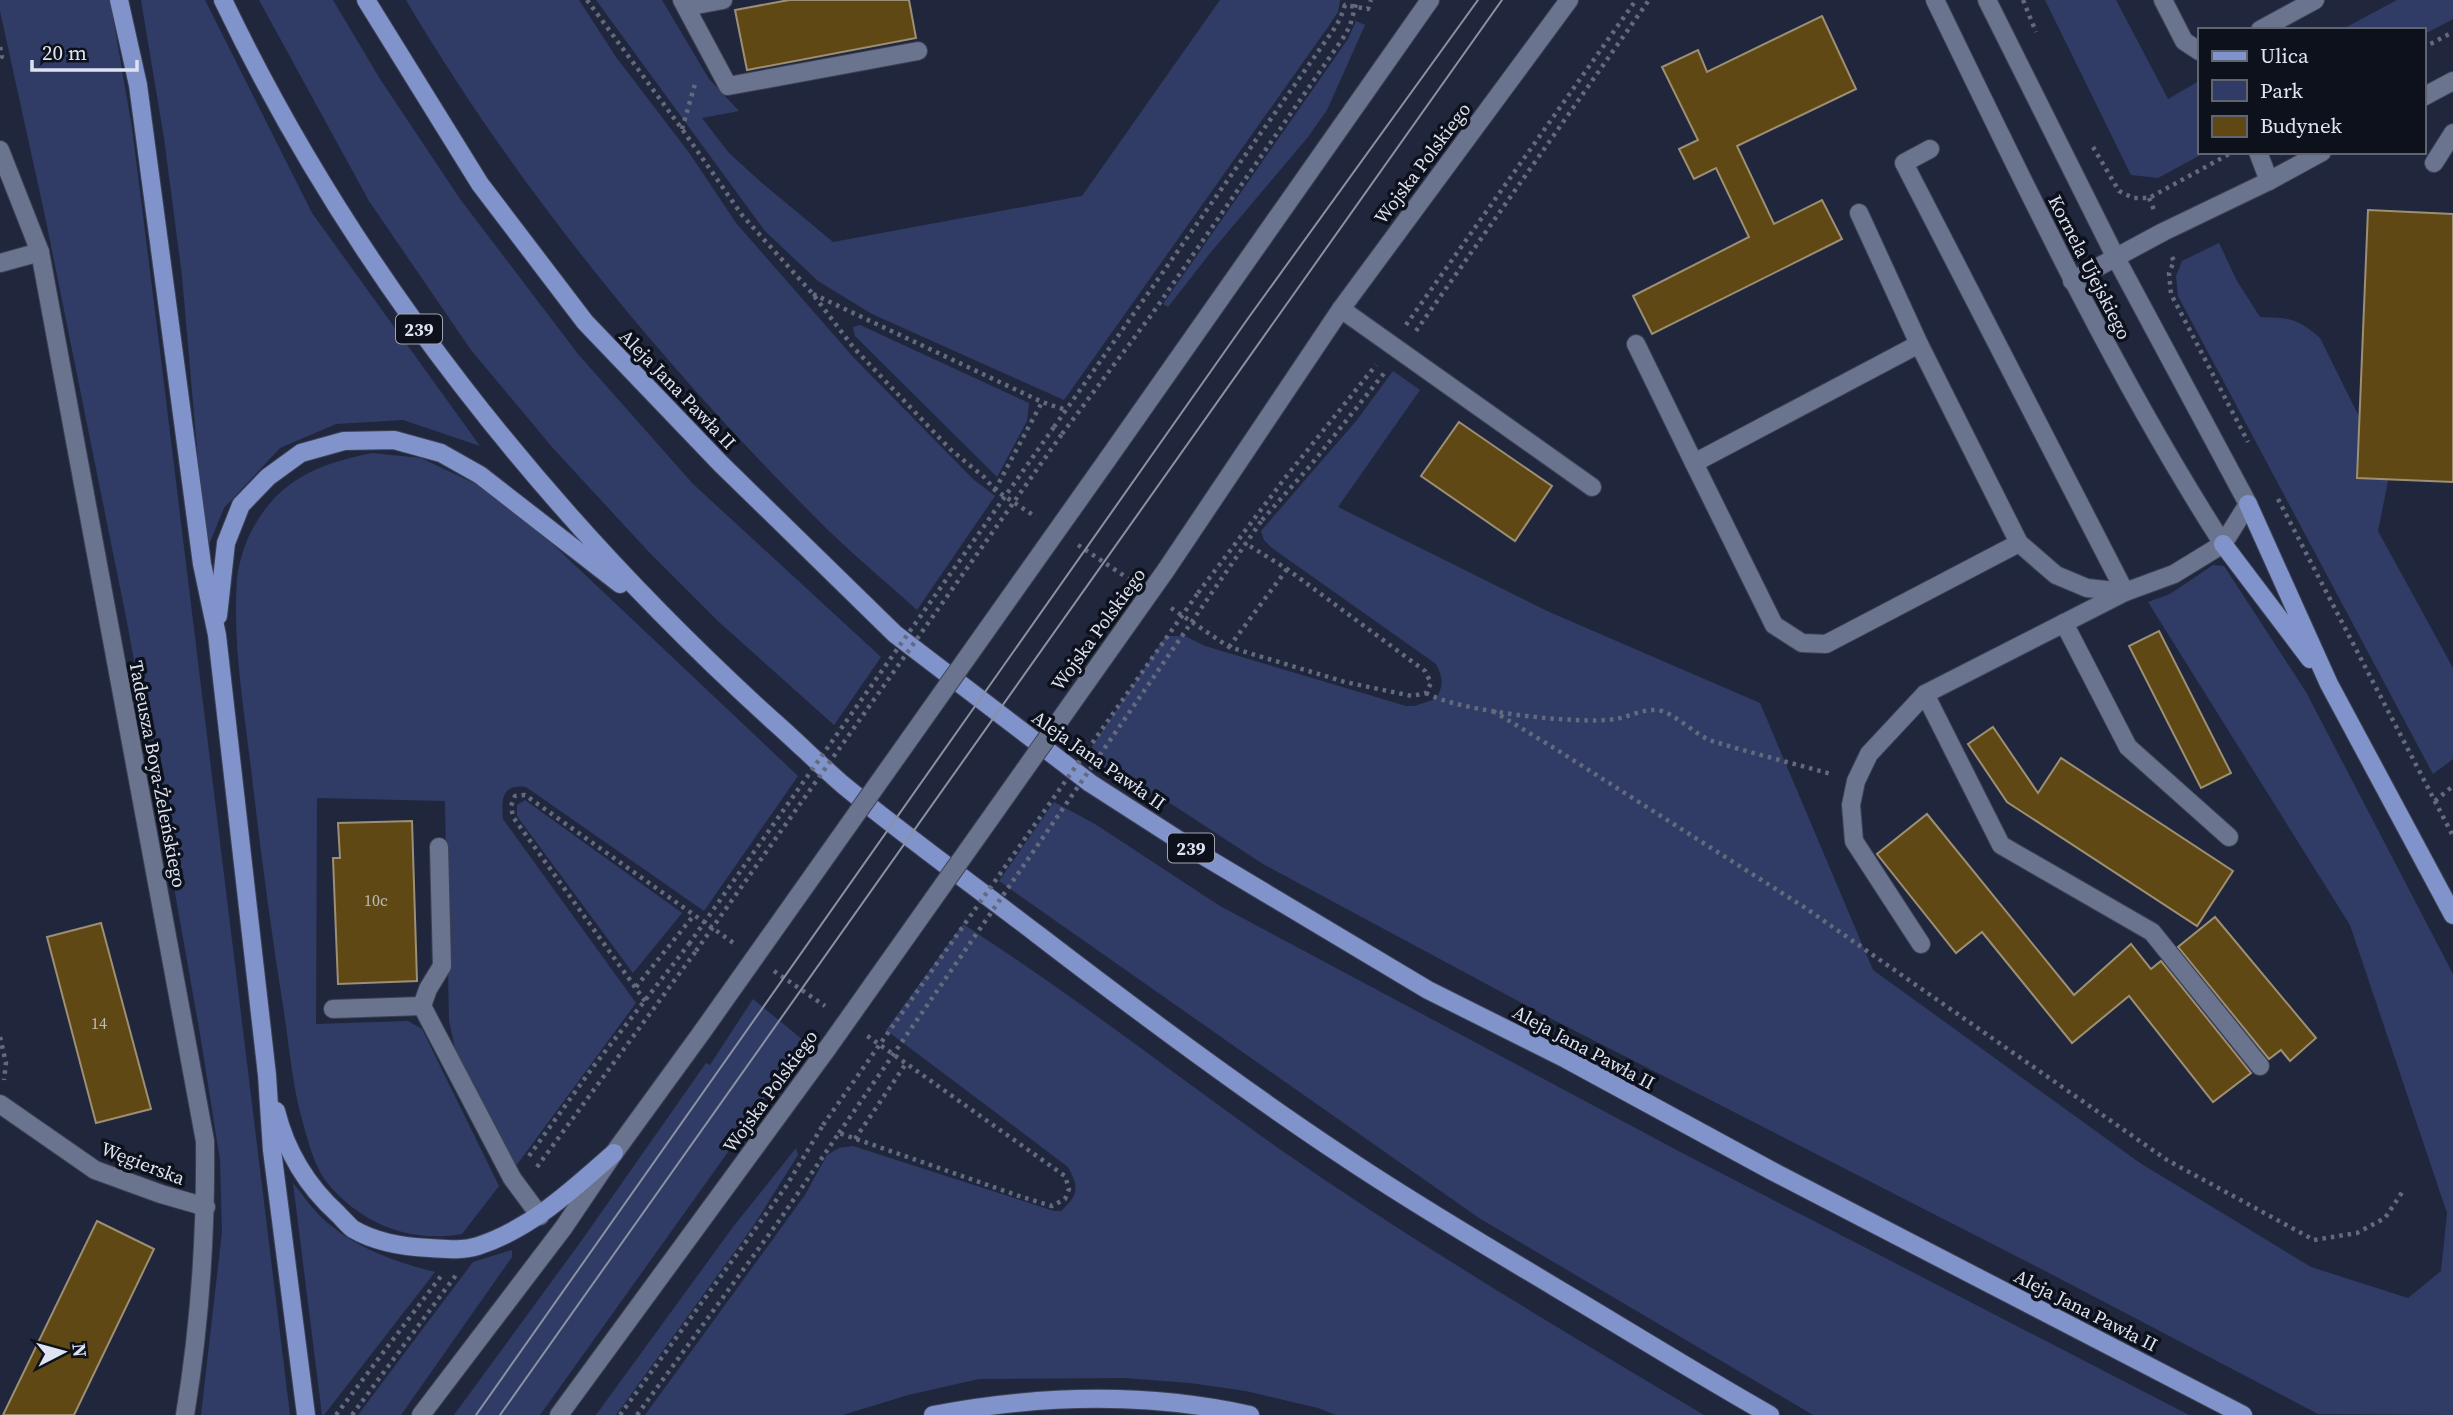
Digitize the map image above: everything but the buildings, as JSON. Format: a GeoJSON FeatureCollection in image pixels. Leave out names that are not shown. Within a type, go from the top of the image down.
{"type":"FeatureCollection","features":[{"type":"Feature","properties":{"kind":"main road"},"geometry":{"type":"LineString","coordinates":[[119,0],[138,85],[202,564],[217,635],[267,1075],[272,1150],[306,1415]]}},
{"type":"Feature","properties":{"kind":"main road","name":"239"},"geometry":{"type":"LineString","coordinates":[[223,0],[244,45],[306,155],[379,274],[478,408],[583,533],[728,680],[842,784],[1086,972],[1219,1069],[1353,1163],[1770,1415]]}},
{"type":"Feature","properties":{"kind":"main road","name":"Aleja Jana Pawła II"},"geometry":{"type":"LineString","coordinates":[[366,0],[480,184],[584,322],[720,463],[895,634],[1090,783],[1202,855],[1428,990],[1566,1059],[1772,1171],[2243,1415]]}},
{"type":"Feature","properties":{"kind":"main road"},"geometry":{"type":"LineString","coordinates":[[217,635],[226,543],[241,505],[268,477],[300,453],[344,441],[394,440],[451,458],[480,475],[532,513],[667,621]]}},
{"type":"Feature","properties":{"kind":"main road"},"geometry":{"type":"LineString","coordinates":[[2248,504],[2329,684],[2453,915]]}},
{"type":"Feature","properties":{"kind":"main road"},"geometry":{"type":"LineString","coordinates":[[2223,544],[2329,684]]}},
{"type":"Feature","properties":{"kind":"main road"},"geometry":{"type":"LineString","coordinates":[[267,1075],[281,1128],[299,1170],[322,1199],[353,1228],[383,1240],[415,1248],[461,1250],[478,1246],[540,1216],[614,1153]]}},
{"type":"Feature","properties":{"kind":"main road"},"geometry":{"type":"LineString","coordinates":[[933,1415],[985,1405],[1070,1398],[1147,1401],[1250,1415]]}},
{"type":"Feature","properties":{"kind":"street"},"geometry":{"type":"LineString","coordinates":[[723,0],[684,4],[728,86],[918,51]]}},
{"type":"Feature","properties":{"kind":"street"},"geometry":{"type":"LineString","coordinates":[[421,1415],[564,1227],[1430,0]]}},
{"type":"Feature","properties":{"kind":"street","name":"Wojska Polskiego"},"geometry":{"type":"LineString","coordinates":[[559,1415],[827,1049],[1167,570],[1340,309],[1569,0]]}},
{"type":"Feature","properties":{"kind":"street","name":"Kornela Ujejskiego"},"geometry":{"type":"LineString","coordinates":[[1935,0],[2072,281],[2179,474],[2223,544]]}},
{"type":"Feature","properties":{"kind":"street","name":"Kornela Ujejskiego"},"geometry":{"type":"LineString","coordinates":[[1987,0],[2116,258],[2248,504]]}},
{"type":"Feature","properties":{"kind":"street"},"geometry":{"type":"LineString","coordinates":[[2163,0],[2184,41],[2198,50]]}},
{"type":"Feature","properties":{"kind":"street"},"geometry":{"type":"LineString","coordinates":[[2264,28],[2315,0]]}},
{"type":"Feature","properties":{"kind":"street"},"geometry":{"type":"LineString","coordinates":[[2425,96],[2453,81]]}},
{"type":"Feature","properties":{"kind":"street"},"geometry":{"type":"LineString","coordinates":[[2434,163],[2453,134]]}},
{"type":"Feature","properties":{"kind":"street","name":"Tadeusza Boya-Żeleńskiego"},"geometry":{"type":"LineString","coordinates":[[0,149],[40,252],[205,1141],[206,1207],[197,1326],[186,1415]]}},
{"type":"Feature","properties":{"kind":"street"},"geometry":{"type":"LineString","coordinates":[[1930,149],[1904,163],[2125,592]]}},
{"type":"Feature","properties":{"kind":"street"},"geometry":{"type":"LineString","coordinates":[[2259,154],[2270,181]]}},
{"type":"Feature","properties":{"kind":"street"},"geometry":{"type":"LineString","coordinates":[[2072,281],[2318,154]]}},
{"type":"Feature","properties":{"kind":"street"},"geometry":{"type":"LineString","coordinates":[[1859,213],[1919,344],[2019,543],[2056,575],[2087,589],[2125,592]]}},
{"type":"Feature","properties":{"kind":"street"},"geometry":{"type":"LineString","coordinates":[[0,263],[40,252]]}},
{"type":"Feature","properties":{"kind":"street"},"geometry":{"type":"LineString","coordinates":[[1340,309],[1592,487]]}},
{"type":"Feature","properties":{"kind":"street"},"geometry":{"type":"LineString","coordinates":[[1636,344],[1774,625],[1802,643],[1826,644],[2019,543]]}},
{"type":"Feature","properties":{"kind":"street"},"geometry":{"type":"LineString","coordinates":[[1694,463],[1919,344]]}},
{"type":"Feature","properties":{"kind":"street"},"geometry":{"type":"LineString","coordinates":[[1921,944],[1854,841],[1851,805],[1856,781],[1869,754],[1925,694],[2125,592],[2174,574],[2223,544],[2248,504]]}},
{"type":"Feature","properties":{"kind":"street"},"geometry":{"type":"LineString","coordinates":[[2064,623],[2128,747],[2229,837]]}},
{"type":"Feature","properties":{"kind":"street"},"geometry":{"type":"LineString","coordinates":[[1925,694],[2001,845],[2152,932],[2260,1066]]}},
{"type":"Feature","properties":{"kind":"street"},"geometry":{"type":"LineString","coordinates":[[439,847],[442,966],[428,989],[422,1006],[512,1178],[540,1216]]}},
{"type":"Feature","properties":{"kind":"street"},"geometry":{"type":"LineString","coordinates":[[333,1009],[422,1006]]}},
{"type":"Feature","properties":{"kind":"street","name":"Węgierska"},"geometry":{"type":"LineString","coordinates":[[0,1104],[95,1170],[206,1207]]}},
{"type":"Feature","properties":{"kind":"path"},"geometry":{"type":"LineString","coordinates":[[587,0],[742,215],[812,293],[853,347],[950,449],[984,477],[995,490],[1039,520]]}},
{"type":"Feature","properties":{"kind":"path"},"geometry":{"type":"LineString","coordinates":[[696,951],[1062,434],[1152,314],[1343,38],[1350,26],[1357,0]]}},
{"type":"Feature","properties":{"kind":"path"},"geometry":{"type":"LineString","coordinates":[[512,1178],[593,1067],[689,944],[1334,29],[1345,5],[1368,9],[1371,0]]}},
{"type":"Feature","properties":{"kind":"path"},"geometry":{"type":"LineString","coordinates":[[620,1415],[785,1188],[823,1125],[1198,593],[1285,478],[1395,349],[1636,0]]}},
{"type":"Feature","properties":{"kind":"path"},"geometry":{"type":"LineString","coordinates":[[637,1415],[781,1218],[1245,543],[1318,456],[1649,0]]}},
{"type":"Feature","properties":{"kind":"path"},"geometry":{"type":"LineString","coordinates":[[2023,0],[2040,41]]}},
{"type":"Feature","properties":{"kind":"path"},"geometry":{"type":"LineString","coordinates":[[2425,47],[2453,32]]}},
{"type":"Feature","properties":{"kind":"path"},"geometry":{"type":"LineString","coordinates":[[682,129],[706,46]]}},
{"type":"Feature","properties":{"kind":"path"},"geometry":{"type":"LineString","coordinates":[[0,47],[0,60]]}},
{"type":"Feature","properties":{"kind":"path"},"geometry":{"type":"LineString","coordinates":[[2087,135],[2119,191],[2133,198],[2149,198],[2228,154]]}},
{"type":"Feature","properties":{"kind":"path"},"geometry":{"type":"LineString","coordinates":[[2149,198],[2174,261],[2169,273],[2171,294],[2252,450]]}},
{"type":"Feature","properties":{"kind":"path"},"geometry":{"type":"LineString","coordinates":[[812,293],[1042,402],[1066,410]]}},
{"type":"Feature","properties":{"kind":"path"},"geometry":{"type":"LineString","coordinates":[[995,490],[1042,402]]}},
{"type":"Feature","properties":{"kind":"path"},"geometry":{"type":"LineString","coordinates":[[2277,497],[2453,836]]}},
{"type":"Feature","properties":{"kind":"path"},"geometry":{"type":"LineString","coordinates":[[1073,542],[1140,587]]}},
{"type":"Feature","properties":{"kind":"path"},"geometry":{"type":"LineString","coordinates":[[1245,543],[1287,569],[1425,671],[1431,683],[1426,693]]}},
{"type":"Feature","properties":{"kind":"path"},"geometry":{"type":"LineString","coordinates":[[1230,647],[1287,569]]}},
{"type":"Feature","properties":{"kind":"path"},"geometry":{"type":"LineString","coordinates":[[1162,602],[1230,647],[1345,682],[1412,696],[1426,693],[1436,699],[1493,711],[1583,720],[1615,719],[1646,710],[1660,710],[1710,740],[1856,781]]}},
{"type":"Feature","properties":{"kind":"path"},"geometry":{"type":"LineString","coordinates":[[1493,711],[1804,907],[2167,1160],[2314,1240],[2357,1233],[2385,1218],[2403,1191]]}},
{"type":"Feature","properties":{"kind":"path"},"geometry":{"type":"LineString","coordinates":[[2435,801],[2453,786]]}},
{"type":"Feature","properties":{"kind":"path"},"geometry":{"type":"LineString","coordinates":[[645,1001],[513,817],[510,806],[515,796],[524,795],[738,945]]}},
{"type":"Feature","properties":{"kind":"path"},"geometry":{"type":"LineString","coordinates":[[636,987],[694,915]]}},
{"type":"Feature","properties":{"kind":"path"},"geometry":{"type":"LineString","coordinates":[[770,968],[836,1014]]}},
{"type":"Feature","properties":{"kind":"path"},"geometry":{"type":"LineString","coordinates":[[839,1133],[1052,1206],[1065,1199],[1069,1189],[1065,1177],[858,1029]]}},
{"type":"Feature","properties":{"kind":"path"},"geometry":{"type":"LineString","coordinates":[[0,1037],[6,1063],[4,1081]]}},
{"type":"Feature","properties":{"kind":"path"},"geometry":{"type":"LineString","coordinates":[[855,1139],[906,1062]]}},
{"type":"Feature","properties":{"kind":"path"},"geometry":{"type":"LineString","coordinates":[[336,1415],[461,1250]]}},
{"type":"Feature","properties":{"kind":"green space"},"geometry":{"type":"Polygon","coordinates":[[[0,0],[110,0],[132,128],[290,1415],[201,1415],[222,1232],[220,1160],[128,627],[45,216],[0,11],[0,0]]]}},
{"type":"Feature","properties":{"kind":"green space"},"geometry":{"type":"Polygon","coordinates":[[[141,0],[205,0],[312,213],[480,446],[403,420],[336,424],[280,448],[224,508],[206,552],[182,276],[164,138],[141,0]]]}},
{"type":"Feature","properties":{"kind":"green space"},"geometry":{"type":"Polygon","coordinates":[[[259,0],[333,0],[380,79],[460,199],[578,354],[693,484],[881,657],[834,725],[719,622],[647,550],[552,447],[471,350],[369,201],[259,0]]]}},
{"type":"Feature","properties":{"kind":"green space"},"geometry":{"type":"Polygon","coordinates":[[[406,0],[579,0],[616,57],[690,154],[736,223],[854,358],[973,479],[995,496],[917,610],[815,517],[701,397],[647,335],[594,271],[495,139],[406,0]]]}},
{"type":"Feature","properties":{"kind":"green space"},"geometry":{"type":"Polygon","coordinates":[[[596,0],[662,0],[709,79],[739,111],[702,118],[729,153],[833,242],[1082,196],[1220,0],[1340,0],[1338,12],[1328,27],[1064,400],[872,314],[818,281],[765,231],[596,0]]]}},
{"type":"Feature","properties":{"kind":"green space"},"geometry":{"type":"Polygon","coordinates":[[[2045,0],[2116,0],[2168,99],[2198,82],[2198,154],[2202,154],[2158,178],[2131,175],[2045,0]]]}},
{"type":"Feature","properties":{"kind":"green space"},"geometry":{"type":"Polygon","coordinates":[[[2397,0],[2453,0],[2453,19],[2425,34],[2425,28],[2345,28],[2397,0]]]}},
{"type":"Feature","properties":{"kind":"green space"},"geometry":{"type":"Polygon","coordinates":[[[1356,21],[1365,25],[1327,110],[1308,137],[1168,307],[1163,304],[1348,39],[1356,21]]]}},
{"type":"Feature","properties":{"kind":"green space"},"geometry":{"type":"Polygon","coordinates":[[[2219,243],[2237,281],[2260,317],[2292,320],[2320,338],[2381,461],[2388,481],[2378,531],[2453,668],[2453,759],[2433,774],[2178,296],[2176,276],[2182,261],[2219,243]]]}},
{"type":"Feature","properties":{"kind":"green space"},"geometry":{"type":"Polygon","coordinates":[[[860,325],[1029,403],[1027,421],[997,477],[855,336],[853,327],[860,325]]]}},
{"type":"Feature","properties":{"kind":"green space"},"geometry":{"type":"Polygon","coordinates":[[[1393,371],[1420,390],[1338,507],[1547,611],[1760,703],[1873,970],[2140,1163],[2311,1267],[2408,1298],[2441,1271],[2447,1213],[2350,925],[2148,602],[2170,594],[2213,565],[2224,566],[2306,692],[2453,974],[2453,1415],[2318,1414],[1546,1016],[1263,864],[1173,805],[1085,757],[1166,636],[1185,636],[1205,646],[1406,706],[1436,699],[1442,682],[1436,664],[1272,548],[1264,540],[1261,531],[1357,420],[1393,371]]]}},
{"type":"Feature","properties":{"kind":"green space"},"geometry":{"type":"Polygon","coordinates":[[[372,453],[421,458],[480,486],[526,519],[798,776],[704,911],[526,787],[512,788],[505,794],[502,805],[503,819],[636,1003],[513,1170],[460,1070],[449,1021],[445,801],[317,798],[316,1024],[408,1021],[422,1029],[499,1186],[462,1234],[443,1236],[406,1233],[389,1228],[357,1211],[329,1185],[311,1150],[293,1075],[238,658],[238,574],[247,541],[263,512],[288,486],[302,476],[335,462],[372,453]]]}},
{"type":"Feature","properties":{"kind":"green space"},"geometry":{"type":"Polygon","coordinates":[[[525,800],[682,913],[633,973],[517,816],[517,805],[525,800]]]}},
{"type":"Feature","properties":{"kind":"green space"},"geometry":{"type":"Polygon","coordinates":[[[1054,802],[1095,824],[1220,906],[1686,1155],[2189,1415],[1813,1415],[1479,1218],[999,881],[1054,802]]]}},
{"type":"Feature","properties":{"kind":"green space"},"geometry":{"type":"Polygon","coordinates":[[[963,924],[1330,1184],[1489,1285],[1704,1415],[1336,1415],[1318,1408],[1246,1391],[1124,1378],[979,1379],[908,1395],[843,1415],[645,1415],[805,1195],[827,1155],[839,1148],[853,1146],[1054,1211],[1061,1211],[1071,1200],[1075,1185],[1068,1167],[886,1030],[963,924]]]}},
{"type":"Feature","properties":{"kind":"green space"},"geometry":{"type":"Polygon","coordinates":[[[753,999],[809,1045],[747,1120],[748,1124],[540,1415],[454,1415],[582,1240],[706,1063],[710,1065],[753,999]]]}},
{"type":"Feature","properties":{"kind":"green space"},"geometry":{"type":"Polygon","coordinates":[[[796,1148],[798,1155],[754,1225],[616,1415],[596,1415],[733,1227],[796,1148]]]}},
{"type":"Feature","properties":{"kind":"green space"},"geometry":{"type":"Polygon","coordinates":[[[293,1183],[321,1217],[346,1237],[388,1258],[435,1272],[324,1415],[322,1415],[293,1183]]]}},
{"type":"Feature","properties":{"kind":"green space"},"geometry":{"type":"Polygon","coordinates":[[[512,1250],[512,1257],[401,1415],[358,1415],[473,1262],[512,1250]]]}},
{"type":"Feature","properties":{"kind":"tram line"},"geometry":{"type":"LineString","coordinates":[[476,1415],[1249,317],[1478,0]]}},
{"type":"Feature","properties":{"kind":"tram line"},"geometry":{"type":"LineString","coordinates":[[500,1415],[1502,0]]}}]}
